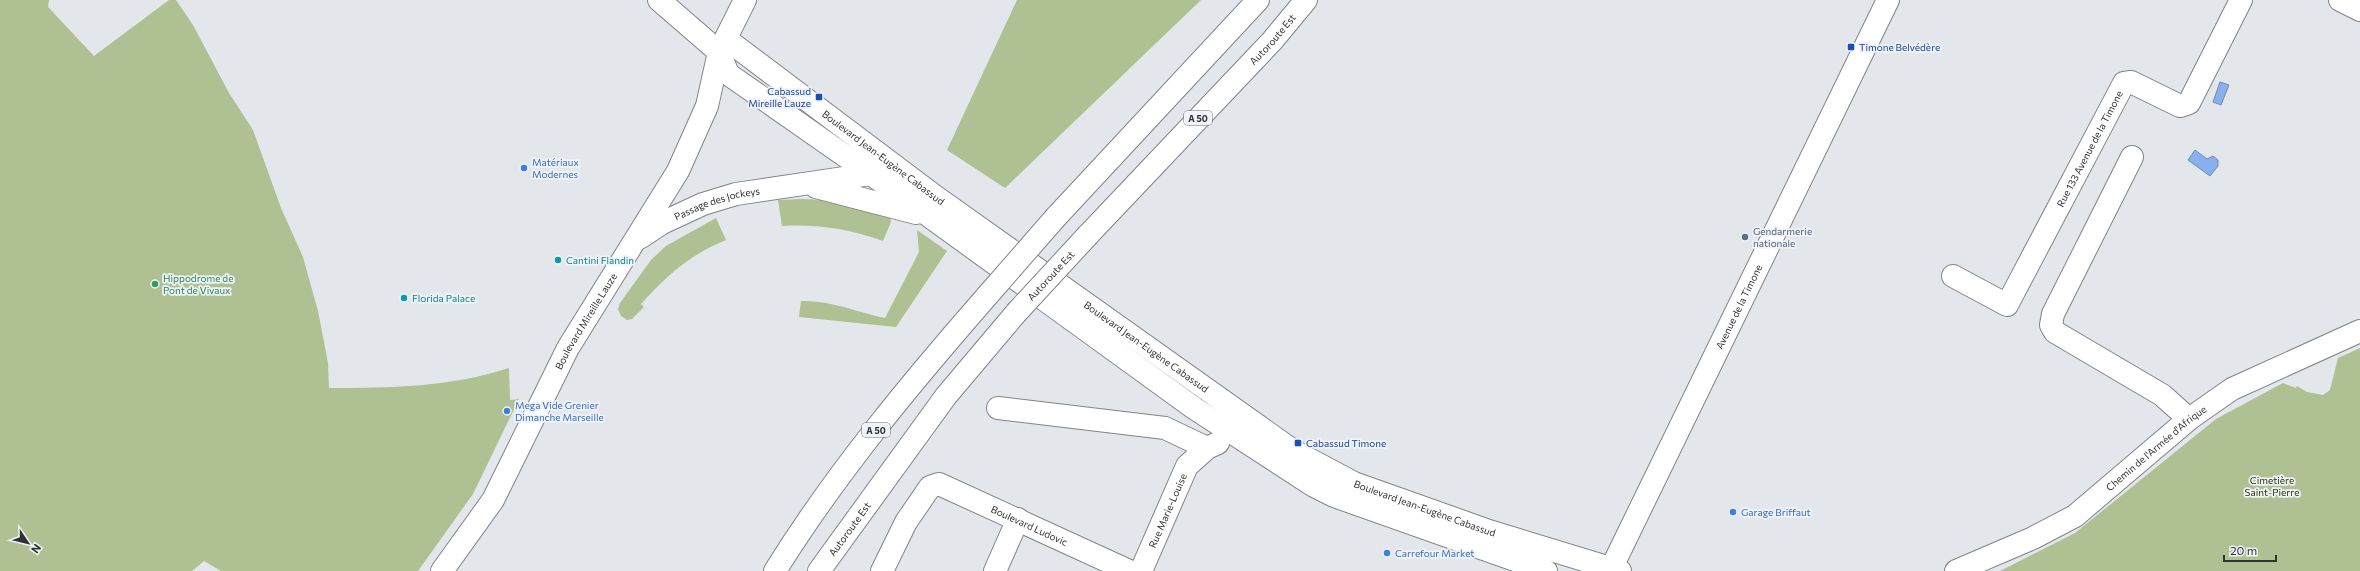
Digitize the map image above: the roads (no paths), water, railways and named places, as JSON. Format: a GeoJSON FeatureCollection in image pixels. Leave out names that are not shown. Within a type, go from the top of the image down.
{"type":"FeatureCollection","features":[{"type":"Feature","properties":{"kind":"main road"},"geometry":{"type":"LineString","coordinates":[[658,0],[723,46]]}},
{"type":"Feature","properties":{"kind":"main road","name":"Boulevard Mireille Lauze"},"geometry":{"type":"LineString","coordinates":[[442,571],[493,500],[568,348],[678,171],[696,135],[707,106],[723,46],[745,0]]}},
{"type":"Feature","properties":{"kind":"main road","name":"A 50"},"geometry":{"type":"LineString","coordinates":[[775,571],[848,466],[921,372],[1056,217],[1258,0]]}},
{"type":"Feature","properties":{"kind":"main road","name":"Autoroute Est"},"geometry":{"type":"LineString","coordinates":[[819,571],[946,396],[1016,313],[1088,234],[1272,41],[1306,0]]}},
{"type":"Feature","properties":{"kind":"main road","name":"Avenue de la Timone"},"geometry":{"type":"LineString","coordinates":[[1614,570],[1888,0]]}},
{"type":"Feature","properties":{"kind":"main road","name":"Rue 133 Avenue de la Timone"},"geometry":{"type":"LineString","coordinates":[[1953,276],[2007,305],[2124,83],[2131,82],[2180,106],[2189,103],[2241,0]]}},
{"type":"Feature","properties":{"kind":"main road"},"geometry":{"type":"LineString","coordinates":[[2340,0],[2360,10]]}},
{"type":"Feature","properties":{"kind":"main road","name":"Boulevard Jean-Eugène Cabassud"},"geometry":{"type":"LineString","coordinates":[[723,46],[728,74],[872,174]]}},
{"type":"Feature","properties":{"kind":"main road","name":"Boulevard Jean-Eugène Cabassud"},"geometry":{"type":"LineString","coordinates":[[723,46],[762,68],[932,207],[1194,408]]}},
{"type":"Feature","properties":{"kind":"main road"},"geometry":{"type":"LineString","coordinates":[[2132,157],[2053,314],[2051,325],[2055,332],[2162,395],[2189,419]]}},
{"type":"Feature","properties":{"kind":"main road","name":"Passage des Jockeys"},"geometry":{"type":"LineString","coordinates":[[634,243],[662,223],[709,202],[736,194],[777,187],[806,185],[872,174],[894,179],[932,207]]}},
{"type":"Feature","properties":{"kind":"main road","name":"Passage des Jockeys"},"geometry":{"type":"LineString","coordinates":[[806,185],[858,196],[932,207]]}},
{"type":"Feature","properties":{"kind":"main road","name":"Boulevard Jean-Eugène Cabassud"},"geometry":{"type":"LineString","coordinates":[[932,207],[1248,431],[1292,450],[1323,468],[1354,482],[1389,505],[1546,571]]}},
{"type":"Feature","properties":{"kind":"main road","name":"Chemin de l'Armée d'Afrique"},"geometry":{"type":"LineString","coordinates":[[1956,571],[2033,538],[2075,516],[2189,419],[2232,389],[2360,330]]}},
{"type":"Feature","properties":{"kind":"main road"},"geometry":{"type":"LineString","coordinates":[[1187,466],[1184,438],[1194,408],[1212,404],[1248,431]]}},
{"type":"Feature","properties":{"kind":"main road"},"geometry":{"type":"LineString","coordinates":[[998,408],[1165,428],[1207,448]]}},
{"type":"Feature","properties":{"kind":"main road","name":"Rue Marie-Louise"},"geometry":{"type":"LineString","coordinates":[[1141,571],[1187,466],[1207,448],[1248,431]]}},
{"type":"Feature","properties":{"kind":"main road","name":"Boulevard Ludovic"},"geometry":{"type":"LineString","coordinates":[[882,571],[906,522],[930,487],[939,484],[1129,571]]}},
{"type":"Feature","properties":{"kind":"main road","name":"Boulevard Jean-Eugène Cabassud"},"geometry":{"type":"LineString","coordinates":[[1389,505],[1489,531],[1614,570]]}},
{"type":"Feature","properties":{"kind":"main road"},"geometry":{"type":"LineString","coordinates":[[995,571],[1018,519]]}},
{"type":"Feature","properties":{"kind":"water"},"geometry":{"type":"Polygon","coordinates":[[[2220,82],[2229,85],[2221,105],[2213,102],[2220,82]]]}},
{"type":"Feature","properties":{"kind":"water"},"geometry":{"type":"Polygon","coordinates":[[[2195,150],[2207,159],[2213,156],[2218,160],[2218,166],[2210,176],[2188,160],[2195,150]]]}},
{"type":"Feature","properties":{"kind":"place","name":"Timone Belvédère"},"geometry":{"type":"Point","coordinates":[1851,47]}},
{"type":"Feature","properties":{"kind":"place","name":"Cabassud Mireille Lauze"},"geometry":{"type":"Point","coordinates":[819,97]}},
{"type":"Feature","properties":{"kind":"place","name":"Matériaux Modernes"},"geometry":{"type":"Point","coordinates":[524,168]}},
{"type":"Feature","properties":{"kind":"place","name":"Gendarmerie nationale"},"geometry":{"type":"Point","coordinates":[1745,237]}},
{"type":"Feature","properties":{"kind":"place","name":"Cantini Flandin"},"geometry":{"type":"Point","coordinates":[558,260]}},
{"type":"Feature","properties":{"kind":"place","name":"Hippodrome de Pont de Vivaux"},"geometry":{"type":"Point","coordinates":[155,284]}},
{"type":"Feature","properties":{"kind":"place","name":"Florida Palace"},"geometry":{"type":"Point","coordinates":[404,298]}},
{"type":"Feature","properties":{"kind":"place","name":"Mega Vide Grenier Dimanche Marseille"},"geometry":{"type":"Point","coordinates":[507,411]}},
{"type":"Feature","properties":{"kind":"place","name":"Cabassud Timone"},"geometry":{"type":"Point","coordinates":[1298,443]}},
{"type":"Feature","properties":{"kind":"place","name":"Garage Briffaut"},"geometry":{"type":"Point","coordinates":[1733,512]}},
{"type":"Feature","properties":{"kind":"place","name":"Carrefour Market"},"geometry":{"type":"Point","coordinates":[1387,553]}},
{"type":"Feature","properties":{"kind":"park label","name":"Cimetière Saint-Pierre"},"geometry":{"type":"Point","coordinates":[2272,486]}}]}
